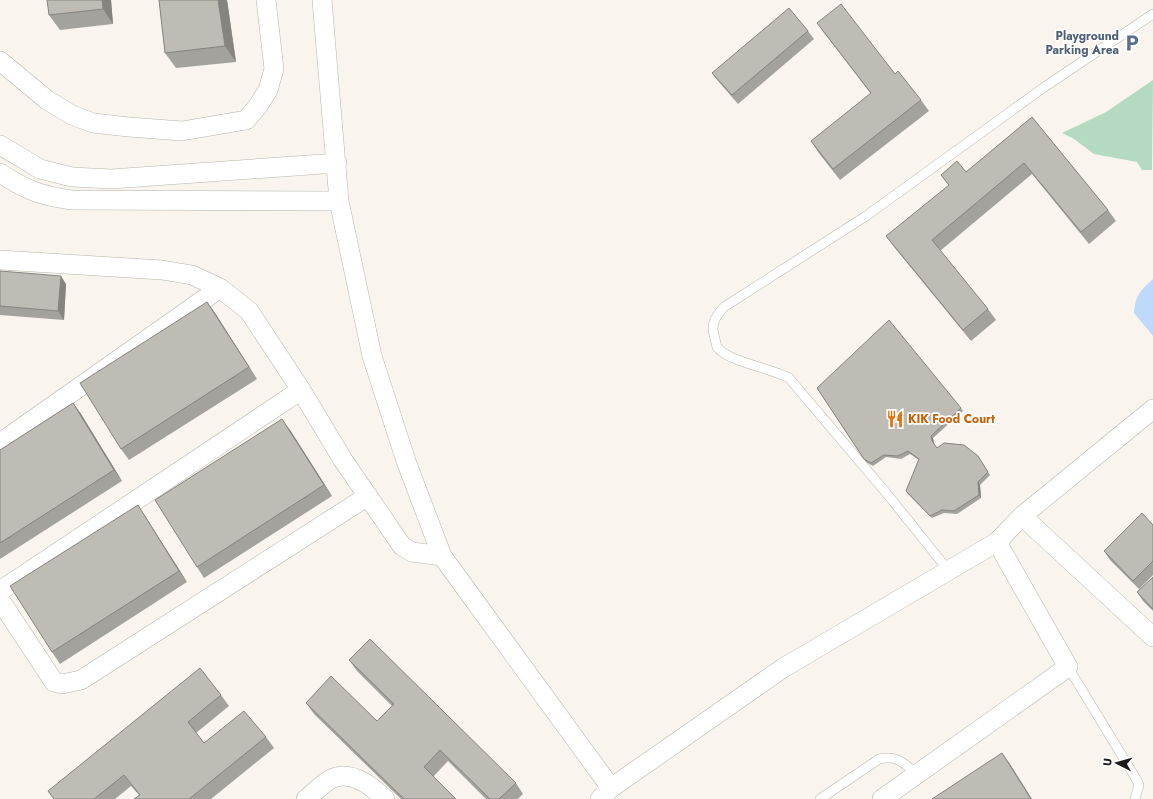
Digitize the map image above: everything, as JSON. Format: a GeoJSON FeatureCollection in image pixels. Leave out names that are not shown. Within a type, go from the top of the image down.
{"type":"FeatureCollection","features":[{"type":"Feature","properties":{"kind":"street"},"geometry":{"type":"LineString","coordinates":[[0,61],[46,100],[72,115],[93,123],[182,131],[246,120],[258,106],[268,90],[274,69],[266,0]]}},
{"type":"Feature","properties":{"kind":"street"},"geometry":{"type":"LineString","coordinates":[[322,0],[337,163],[339,201],[372,356],[406,461],[442,556],[606,793],[783,668],[997,542],[1022,516],[1153,409]]}},
{"type":"Feature","properties":{"kind":"street"},"geometry":{"type":"LineString","coordinates":[[0,145],[40,169],[72,177],[111,179],[337,163]]}},
{"type":"Feature","properties":{"kind":"street"},"geometry":{"type":"LineString","coordinates":[[0,173],[22,187],[48,197],[72,200],[339,201]]}},
{"type":"Feature","properties":{"kind":"street"},"geometry":{"type":"LineString","coordinates":[[0,260],[162,270],[192,275],[220,288],[249,311],[301,390],[343,460],[402,546],[412,552],[442,556]]}},
{"type":"Feature","properties":{"kind":"street"},"geometry":{"type":"LineString","coordinates":[[0,443],[220,288]]}},
{"type":"Feature","properties":{"kind":"street"},"geometry":{"type":"LineString","coordinates":[[0,591],[301,390]]}},
{"type":"Feature","properties":{"kind":"street"},"geometry":{"type":"LineString","coordinates":[[0,600],[54,682],[62,684],[81,680],[368,496]]}},
{"type":"Feature","properties":{"kind":"street"},"geometry":{"type":"LineString","coordinates":[[1022,516],[1153,637]]}},
{"type":"Feature","properties":{"kind":"street"},"geometry":{"type":"LineString","coordinates":[[882,799],[1068,667],[997,542]]}},
{"type":"Feature","properties":{"kind":"street"},"geometry":{"type":"LineString","coordinates":[[306,799],[332,779],[345,776],[358,779],[375,790],[385,799]]}},
{"type":"Feature","properties":{"kind":"lane"},"geometry":{"type":"LineString","coordinates":[[948,570],[888,495],[789,378],[774,371],[732,358],[717,347],[712,327],[717,315],[724,307],[866,216],[1043,88],[1153,14]]}},
{"type":"Feature","properties":{"kind":"lane"},"geometry":{"type":"LineString","coordinates":[[1068,667],[1135,777],[1138,785],[1135,799]]}},
{"type":"Feature","properties":{"kind":"lane"},"geometry":{"type":"LineString","coordinates":[[820,799],[879,759],[890,757],[898,759],[916,774]]}},
{"type":"Feature","properties":{"kind":"green space"},"geometry":{"type":"Polygon","coordinates":[[[1153,80],[1152,170],[1142,170],[1137,162],[1094,154],[1074,139],[1062,133],[1106,112],[1153,80]]]}},
{"type":"Feature","properties":{"kind":"water"},"geometry":{"type":"Polygon","coordinates":[[[1153,279],[1153,336],[1134,313],[1139,293],[1153,279]]]}},
{"type":"Feature","properties":{"kind":"building"},"geometry":{"type":"Polygon","coordinates":[[[47,0],[102,0],[103,9],[49,15],[47,0]]]}},
{"type":"Feature","properties":{"kind":"building"},"geometry":{"type":"Polygon","coordinates":[[[159,0],[218,0],[225,46],[165,53],[159,0]]]}},
{"type":"Feature","properties":{"kind":"building"},"geometry":{"type":"Polygon","coordinates":[[[841,4],[895,74],[898,71],[921,100],[833,169],[811,141],[871,93],[817,23],[841,4]]]}},
{"type":"Feature","properties":{"kind":"building"},"geometry":{"type":"Polygon","coordinates":[[[789,8],[808,31],[732,95],[712,73],[789,8]]]}},
{"type":"Feature","properties":{"kind":"building"},"geometry":{"type":"Polygon","coordinates":[[[1032,117],[1108,210],[1081,232],[1024,163],[932,240],[988,309],[963,330],[886,236],[949,185],[941,175],[957,161],[966,172],[1032,117]]]}},
{"type":"Feature","properties":{"kind":"building"},"geometry":{"type":"Polygon","coordinates":[[[0,271],[61,276],[58,311],[0,306],[0,271]]]}},
{"type":"Feature","properties":{"kind":"building"},"geometry":{"type":"Polygon","coordinates":[[[207,302],[249,367],[121,449],[80,383],[207,302]]]}},
{"type":"Feature","properties":{"kind":"building","name":"KIK Food Court"},"geometry":{"type":"Polygon","coordinates":[[[889,320],[961,408],[931,436],[932,441],[937,448],[944,443],[964,445],[978,456],[988,472],[978,482],[979,495],[954,511],[942,510],[930,516],[906,491],[919,459],[908,451],[898,456],[884,455],[871,463],[864,459],[817,388],[889,320]]]}},
{"type":"Feature","properties":{"kind":"building"},"geometry":{"type":"Polygon","coordinates":[[[73,403],[114,470],[0,543],[0,450],[73,403]]]}},
{"type":"Feature","properties":{"kind":"building"},"geometry":{"type":"Polygon","coordinates":[[[282,419],[324,485],[197,567],[155,500],[282,419]]]}},
{"type":"Feature","properties":{"kind":"building"},"geometry":{"type":"Polygon","coordinates":[[[138,505],[179,571],[52,652],[10,586],[138,505]]]}},
{"type":"Feature","properties":{"kind":"building"},"geometry":{"type":"Polygon","coordinates":[[[1142,513],[1153,525],[1153,561],[1133,581],[1104,551],[1142,513]]]}},
{"type":"Feature","properties":{"kind":"building"},"geometry":{"type":"Polygon","coordinates":[[[1153,577],[1153,609],[1137,592],[1153,577]]]}},
{"type":"Feature","properties":{"kind":"building"},"geometry":{"type":"Polygon","coordinates":[[[370,639],[516,783],[499,799],[490,799],[440,750],[424,767],[456,799],[404,799],[306,703],[331,676],[377,721],[394,704],[349,660],[370,639]]]}},
{"type":"Feature","properties":{"kind":"building"},"geometry":{"type":"Polygon","coordinates":[[[200,668],[221,695],[188,722],[204,743],[244,711],[266,737],[189,799],[134,799],[140,795],[124,775],[94,799],[54,799],[48,791],[200,668]]]}},
{"type":"Feature","properties":{"kind":"building"},"geometry":{"type":"Polygon","coordinates":[[[1002,753],[1031,799],[932,799],[1002,753]]]}},
{"type":"Feature","properties":{"kind":"place","name":"Playground Parking Area"},"geometry":{"type":"Point","coordinates":[1132,43]}},
{"type":"Feature","properties":{"kind":"place","name":"KIK Food Court"},"geometry":{"type":"Point","coordinates":[895,419]}}]}
